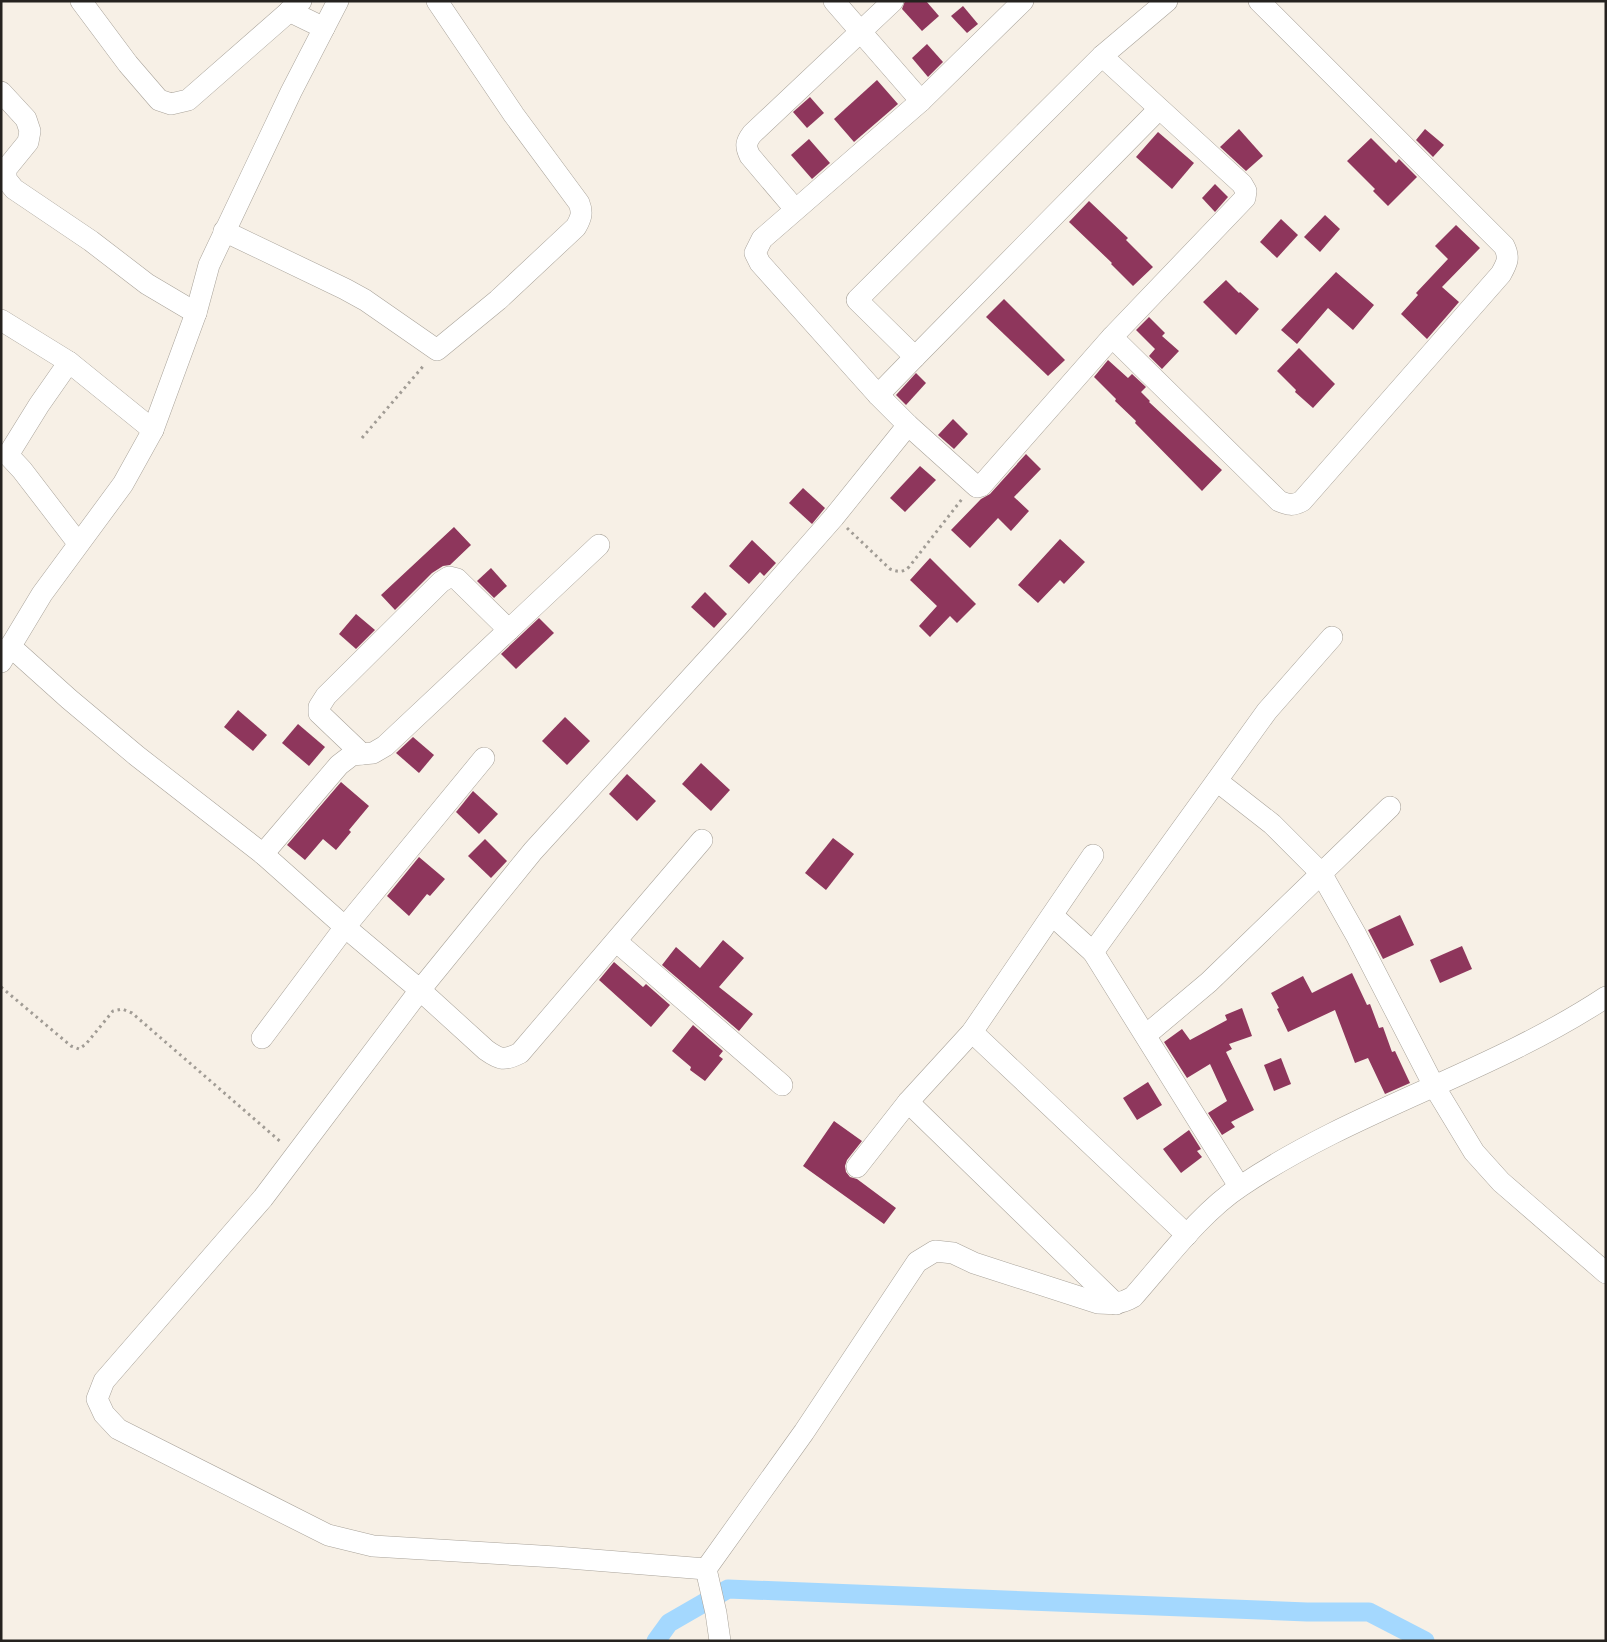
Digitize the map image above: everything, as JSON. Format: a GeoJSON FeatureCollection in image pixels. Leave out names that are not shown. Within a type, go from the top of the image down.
{"type":"FeatureCollection","features":[{"type":"Feature","properties":{"kind":"street"},"geometry":{"type":"LineString","coordinates":[[81,1],[149,89],[159,100],[171,104],[188,100],[295,6],[324,28]]}},
{"type":"Feature","properties":{"kind":"street"},"geometry":{"type":"LineString","coordinates":[[338,1],[291,92],[224,231],[209,266],[196,313],[153,430],[123,484],[42,594],[6,654],[69,699],[137,756],[263,854],[486,1050],[497,1057],[508,1059],[520,1053],[617,942],[702,840]]}},
{"type":"Feature","properties":{"kind":"street"},"geometry":{"type":"LineString","coordinates":[[224,231],[346,289],[437,350],[498,300],[576,227],[581,218],[580,203],[514,115],[437,1]]}},
{"type":"Feature","properties":{"kind":"street"},"geometry":{"type":"LineString","coordinates":[[834,1],[921,101]]}},
{"type":"Feature","properties":{"kind":"street"},"geometry":{"type":"LineString","coordinates":[[795,210],[750,156],[746,147],[747,141],[752,134],[893,1]]}},
{"type":"Feature","properties":{"kind":"street"},"geometry":{"type":"LineString","coordinates":[[1023,1],[921,101],[762,238],[755,253],[760,263],[878,395],[908,425],[977,487],[981,486],[1112,337],[1245,198],[1246,191],[1242,184],[1102,56]]}},
{"type":"Feature","properties":{"kind":"street"},"geometry":{"type":"LineString","coordinates":[[915,357],[857,300],[1102,56],[1167,1]]}},
{"type":"Feature","properties":{"kind":"street"},"geometry":{"type":"LineString","coordinates":[[1112,337],[1278,501],[1288,505],[1295,505],[1302,501],[1501,274],[1508,263],[1508,254],[1504,246],[1259,1]]}},
{"type":"Feature","properties":{"kind":"street"},"geometry":{"type":"LineString","coordinates":[[1,92],[26,119],[30,131],[28,142],[6,169],[6,179],[14,189],[91,241],[146,284],[196,313]]}},
{"type":"Feature","properties":{"kind":"street"},"geometry":{"type":"LineString","coordinates":[[878,395],[1159,109]]}},
{"type":"Feature","properties":{"kind":"street"},"geometry":{"type":"LineString","coordinates":[[1,320],[69,362],[153,430]]}},
{"type":"Feature","properties":{"kind":"street"},"geometry":{"type":"LineString","coordinates":[[69,362],[5,456],[22,470],[78,543]]}},
{"type":"Feature","properties":{"kind":"street"},"geometry":{"type":"LineString","coordinates":[[708,1576],[556,1557],[373,1546],[328,1535],[118,1429],[104,1414],[96,1399],[104,1380],[263,1198],[420,990],[533,851],[740,624],[834,517],[908,425]]}},
{"type":"Feature","properties":{"kind":"street"},"geometry":{"type":"LineString","coordinates":[[263,854],[339,765],[352,755],[374,753],[385,746],[599,545]]}},
{"type":"Feature","properties":{"kind":"street"},"geometry":{"type":"LineString","coordinates":[[362,754],[319,713],[319,707],[326,696],[441,582],[449,577],[457,579],[509,630]]}},
{"type":"Feature","properties":{"kind":"street"},"geometry":{"type":"LineString","coordinates":[[1093,952],[1267,711],[1332,637]]}},
{"type":"Feature","properties":{"kind":"street"},"geometry":{"type":"LineString","coordinates":[[262,1038],[345,927],[484,758]]}},
{"type":"Feature","properties":{"kind":"street"},"geometry":{"type":"LineString","coordinates":[[1217,781],[1272,824],[1321,873],[1356,935],[1434,1086],[1474,1152],[1501,1182],[1606,1273]]}},
{"type":"Feature","properties":{"kind":"street"},"geometry":{"type":"LineString","coordinates":[[1146,1035],[1209,982],[1390,808]]}},
{"type":"Feature","properties":{"kind":"street"},"geometry":{"type":"LineString","coordinates":[[857,1167],[908,1102],[972,1032],[1094,855]]}},
{"type":"Feature","properties":{"kind":"street"},"geometry":{"type":"LineString","coordinates":[[1053,916],[1093,952],[1239,1186]]}},
{"type":"Feature","properties":{"kind":"street"},"geometry":{"type":"LineString","coordinates":[[617,942],[782,1085]]}},
{"type":"Feature","properties":{"kind":"street"},"geometry":{"type":"LineString","coordinates":[[720,1641],[708,1576],[917,1262],[935,1251],[953,1253],[974,1262],[1098,1303],[1116,1304],[1133,1297],[1187,1235],[1239,1186],[1316,1141],[1525,1044],[1606,997]]}},
{"type":"Feature","properties":{"kind":"street"},"geometry":{"type":"LineString","coordinates":[[972,1032],[1187,1235]]}},
{"type":"Feature","properties":{"kind":"street"},"geometry":{"type":"LineString","coordinates":[[908,1102],[1116,1304]]}},
{"type":"Feature","properties":{"kind":"path"},"geometry":{"type":"LineString","coordinates":[[362,438],[437,350]]}},
{"type":"Feature","properties":{"kind":"path"},"geometry":{"type":"LineString","coordinates":[[834,517],[890,569],[904,572],[910,568],[973,485]]}},
{"type":"Feature","properties":{"kind":"path"},"geometry":{"type":"LineString","coordinates":[[1,987],[71,1046],[78,1049],[86,1044],[113,1010],[122,1009],[132,1013],[296,1155]]}},
{"type":"Feature","properties":{"kind":"building"},"geometry":{"type":"Polygon","coordinates":[[[905,1],[926,1],[939,16],[922,31],[902,9],[905,1]]]}},
{"type":"Feature","properties":{"kind":"building"},"geometry":{"type":"Polygon","coordinates":[[[963,6],[978,24],[967,33],[951,16],[963,6]]]}},
{"type":"Feature","properties":{"kind":"building"},"geometry":{"type":"Polygon","coordinates":[[[927,44],[943,62],[928,77],[912,58],[927,44]]]}},
{"type":"Feature","properties":{"kind":"building"},"geometry":{"type":"Polygon","coordinates":[[[877,80],[898,104],[854,142],[834,119],[877,80]]]}},
{"type":"Feature","properties":{"kind":"building"},"geometry":{"type":"Polygon","coordinates":[[[810,97],[824,113],[807,128],[793,112],[810,97]]]}},
{"type":"Feature","properties":{"kind":"building"},"geometry":{"type":"Polygon","coordinates":[[[1239,129],[1263,156],[1246,171],[1220,147],[1239,129]]]}},
{"type":"Feature","properties":{"kind":"building"},"geometry":{"type":"Polygon","coordinates":[[[1425,129],[1444,145],[1433,157],[1416,140],[1425,129]]]}},
{"type":"Feature","properties":{"kind":"building"},"geometry":{"type":"Polygon","coordinates":[[[1158,132],[1194,163],[1172,189],[1136,157],[1158,132]]]}},
{"type":"Feature","properties":{"kind":"building"},"geometry":{"type":"Polygon","coordinates":[[[1371,138],[1396,163],[1399,159],[1417,177],[1388,206],[1373,191],[1375,189],[1347,161],[1371,138]]]}},
{"type":"Feature","properties":{"kind":"building"},"geometry":{"type":"Polygon","coordinates":[[[809,139],[830,163],[812,179],[791,155],[809,139]]]}},
{"type":"Feature","properties":{"kind":"building"},"geometry":{"type":"Polygon","coordinates":[[[1215,184],[1228,197],[1215,212],[1202,198],[1215,184]]]}},
{"type":"Feature","properties":{"kind":"building"},"geometry":{"type":"Polygon","coordinates":[[[1089,201],[1128,238],[1126,240],[1153,267],[1133,286],[1069,222],[1089,201]]]}},
{"type":"Feature","properties":{"kind":"building"},"geometry":{"type":"Polygon","coordinates":[[[1325,215],[1340,229],[1320,252],[1304,237],[1325,215]]]}},
{"type":"Feature","properties":{"kind":"building"},"geometry":{"type":"Polygon","coordinates":[[[1281,219],[1298,235],[1277,258],[1260,242],[1281,219]]]}},
{"type":"Feature","properties":{"kind":"building"},"geometry":{"type":"Polygon","coordinates":[[[1456,225],[1480,248],[1442,287],[1459,302],[1427,339],[1401,314],[1418,295],[1416,293],[1448,259],[1435,246],[1456,225]]]}},
{"type":"Feature","properties":{"kind":"building"},"geometry":{"type":"Polygon","coordinates":[[[1336,272],[1374,305],[1353,330],[1328,308],[1297,344],[1281,330],[1336,272]]]}},
{"type":"Feature","properties":{"kind":"building"},"geometry":{"type":"Polygon","coordinates":[[[1226,280],[1259,309],[1236,335],[1203,302],[1226,280]]]}},
{"type":"Feature","properties":{"kind":"building"},"geometry":{"type":"Polygon","coordinates":[[[1004,299],[1065,360],[1048,376],[986,317],[1004,299]]]}},
{"type":"Feature","properties":{"kind":"building"},"geometry":{"type":"Polygon","coordinates":[[[1149,317],[1165,333],[1162,336],[1179,351],[1162,369],[1149,356],[1155,349],[1136,330],[1149,317]]]}},
{"type":"Feature","properties":{"kind":"building"},"geometry":{"type":"Polygon","coordinates":[[[1299,348],[1335,384],[1313,408],[1295,392],[1296,390],[1277,371],[1299,348]]]}},
{"type":"Feature","properties":{"kind":"building"},"geometry":{"type":"Polygon","coordinates":[[[1108,360],[1128,378],[1132,374],[1146,387],[1141,392],[1149,402],[1222,470],[1202,491],[1135,423],[1136,421],[1094,377],[1108,360]]]}},
{"type":"Feature","properties":{"kind":"building"},"geometry":{"type":"Polygon","coordinates":[[[916,373],[926,383],[906,405],[896,395],[916,373]]]}},
{"type":"Feature","properties":{"kind":"building"},"geometry":{"type":"Polygon","coordinates":[[[953,419],[968,434],[954,449],[938,435],[953,419]]]}},
{"type":"Feature","properties":{"kind":"building"},"geometry":{"type":"Polygon","coordinates":[[[1026,454],[1041,469],[1014,497],[1029,511],[1011,531],[998,518],[970,548],[951,530],[981,499],[990,494],[1026,454]]]}},
{"type":"Feature","properties":{"kind":"building"},"geometry":{"type":"Polygon","coordinates":[[[920,466],[936,480],[905,512],[890,498],[920,466]]]}},
{"type":"Feature","properties":{"kind":"building"},"geometry":{"type":"Polygon","coordinates":[[[803,488],[825,508],[812,524],[789,503],[803,488]]]}},
{"type":"Feature","properties":{"kind":"building"},"geometry":{"type":"Polygon","coordinates":[[[454,527],[471,545],[450,565],[443,566],[432,573],[395,610],[381,595],[454,527]]]}},
{"type":"Feature","properties":{"kind":"building"},"geometry":{"type":"Polygon","coordinates":[[[1060,539],[1085,562],[1064,584],[1060,580],[1038,603],[1018,585],[1060,539]]]}},
{"type":"Feature","properties":{"kind":"building"},"geometry":{"type":"Polygon","coordinates":[[[752,540],[776,563],[764,576],[760,572],[749,584],[729,566],[752,540]]]}},
{"type":"Feature","properties":{"kind":"building"},"geometry":{"type":"Polygon","coordinates":[[[930,558],[976,604],[957,623],[950,616],[930,637],[919,626],[937,606],[910,580],[930,558]]]}},
{"type":"Feature","properties":{"kind":"building"},"geometry":{"type":"Polygon","coordinates":[[[491,568],[507,586],[494,598],[477,581],[491,568]]]}},
{"type":"Feature","properties":{"kind":"building"},"geometry":{"type":"Polygon","coordinates":[[[705,592],[727,614],[714,628],[691,607],[705,592]]]}},
{"type":"Feature","properties":{"kind":"building"},"geometry":{"type":"Polygon","coordinates":[[[356,614],[375,630],[356,649],[339,634],[356,614]]]}},
{"type":"Feature","properties":{"kind":"building"},"geometry":{"type":"Polygon","coordinates":[[[539,618],[554,633],[516,669],[501,654],[539,618]]]}},
{"type":"Feature","properties":{"kind":"building"},"geometry":{"type":"Polygon","coordinates":[[[238,710],[267,735],[253,751],[224,727],[238,710]]]}},
{"type":"Feature","properties":{"kind":"building"},"geometry":{"type":"Polygon","coordinates":[[[565,717],[590,741],[567,765],[542,741],[565,717]]]}},
{"type":"Feature","properties":{"kind":"building"},"geometry":{"type":"Polygon","coordinates":[[[298,724],[325,747],[309,766],[282,743],[298,724]]]}},
{"type":"Feature","properties":{"kind":"building"},"geometry":{"type":"Polygon","coordinates":[[[413,737],[434,755],[419,773],[396,753],[413,737]]]}},
{"type":"Feature","properties":{"kind":"building"},"geometry":{"type":"Polygon","coordinates":[[[701,763],[730,790],[711,811],[682,784],[701,763]]]}},
{"type":"Feature","properties":{"kind":"building"},"geometry":{"type":"Polygon","coordinates":[[[627,774],[656,801],[637,821],[609,794],[627,774]]]}},
{"type":"Feature","properties":{"kind":"building"},"geometry":{"type":"Polygon","coordinates":[[[341,782],[369,806],[349,830],[351,832],[336,850],[323,839],[305,860],[287,845],[341,782]]]}},
{"type":"Feature","properties":{"kind":"building"},"geometry":{"type":"Polygon","coordinates":[[[473,791],[498,814],[479,834],[456,812],[473,791]]]}},
{"type":"Feature","properties":{"kind":"building"},"geometry":{"type":"Polygon","coordinates":[[[833,838],[854,854],[826,890],[805,873],[833,838]]]}},
{"type":"Feature","properties":{"kind":"building"},"geometry":{"type":"Polygon","coordinates":[[[485,839],[507,861],[491,878],[468,856],[485,839]]]}},
{"type":"Feature","properties":{"kind":"building"},"geometry":{"type":"Polygon","coordinates":[[[419,857],[445,879],[430,896],[427,894],[409,916],[387,896],[419,857]]]}},
{"type":"Feature","properties":{"kind":"building"},"geometry":{"type":"Polygon","coordinates":[[[1400,915],[1414,945],[1383,959],[1368,930],[1400,915]]]}},
{"type":"Feature","properties":{"kind":"building"},"geometry":{"type":"Polygon","coordinates":[[[723,940],[744,958],[719,987],[753,1014],[739,1031],[662,965],[676,947],[700,968],[723,940]]]}},
{"type":"Feature","properties":{"kind":"building"},"geometry":{"type":"Polygon","coordinates":[[[1462,946],[1472,969],[1440,983],[1430,960],[1462,946]]]}},
{"type":"Feature","properties":{"kind":"building"},"geometry":{"type":"Polygon","coordinates":[[[614,962],[643,987],[646,984],[670,1005],[651,1027],[599,980],[614,962]]]}},
{"type":"Feature","properties":{"kind":"building"},"geometry":{"type":"Polygon","coordinates":[[[1352,973],[1367,1005],[1370,1004],[1379,1028],[1383,1027],[1392,1052],[1395,1051],[1410,1083],[1385,1094],[1368,1058],[1355,1063],[1335,1010],[1288,1032],[1271,993],[1303,976],[1312,993],[1352,973]]]}},
{"type":"Feature","properties":{"kind":"building"},"geometry":{"type":"Polygon","coordinates":[[[1242,1008],[1252,1036],[1229,1044],[1232,1049],[1226,1052],[1254,1110],[1231,1122],[1235,1127],[1222,1135],[1208,1113],[1227,1101],[1210,1064],[1187,1078],[1164,1042],[1182,1029],[1190,1040],[1227,1020],[1225,1015],[1242,1008]]]}},
{"type":"Feature","properties":{"kind":"building"},"geometry":{"type":"Polygon","coordinates":[[[693,1025],[723,1051],[719,1056],[723,1059],[705,1081],[690,1070],[691,1067],[672,1051],[693,1025]]]}},
{"type":"Feature","properties":{"kind":"building"},"geometry":{"type":"Polygon","coordinates":[[[1281,1058],[1291,1084],[1274,1091],[1264,1065],[1281,1058]]]}},
{"type":"Feature","properties":{"kind":"building"},"geometry":{"type":"Polygon","coordinates":[[[1148,1082],[1162,1105],[1137,1120],[1123,1098],[1148,1082]]]}},
{"type":"Feature","properties":{"kind":"building"},"geometry":{"type":"Polygon","coordinates":[[[834,1121],[862,1141],[847,1160],[846,1172],[850,1177],[857,1179],[896,1208],[884,1224],[803,1166],[834,1121]]]}},
{"type":"Feature","properties":{"kind":"building"},"geometry":{"type":"Polygon","coordinates":[[[1189,1130],[1201,1149],[1197,1151],[1202,1157],[1181,1173],[1163,1149],[1189,1130]]]}},
{"type":"Feature","properties":{"kind":"waterway"},"geometry":{"type":"LineString","coordinates":[[656,1641],[669,1623],[728,1589],[1307,1612],[1369,1612],[1425,1641]]}}]}
